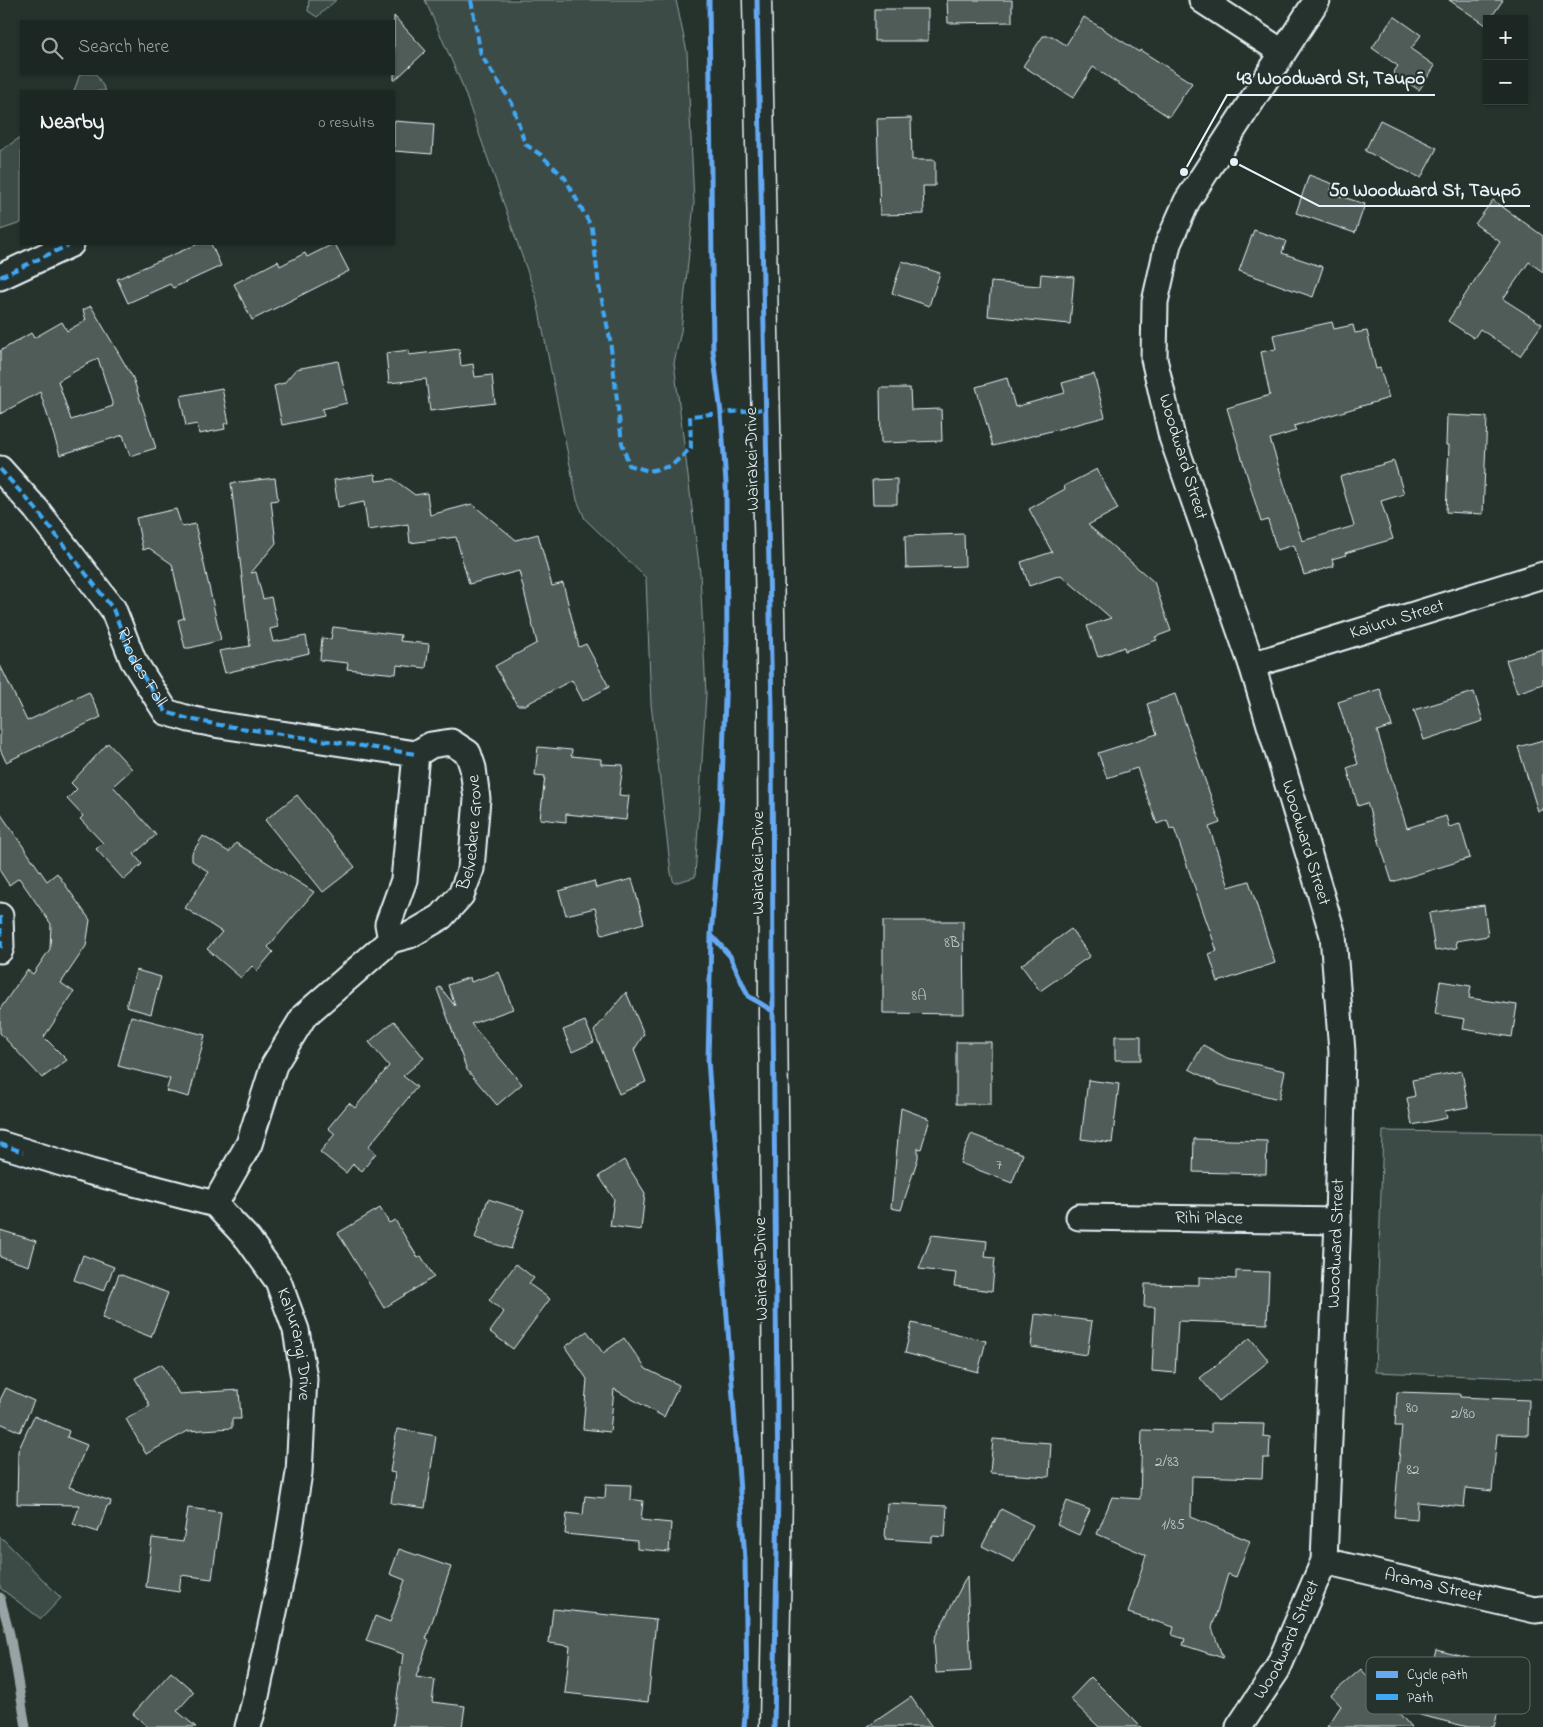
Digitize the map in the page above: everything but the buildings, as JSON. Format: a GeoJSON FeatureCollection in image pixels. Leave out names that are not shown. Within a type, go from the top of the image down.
{"type":"FeatureCollection","features":[{"type":"Feature","properties":{"kind":"main road","name":"Wairakei Drive"},"geometry":{"type":"LineString","coordinates":[[757,0],[772,718],[778,1490],[774,1727]]}},
{"type":"Feature","properties":{"kind":"street"},"geometry":{"type":"LineString","coordinates":[[1202,0],[1282,52]]}},
{"type":"Feature","properties":{"kind":"street","name":"Woodward Street"},"geometry":{"type":"LineString","coordinates":[[1238,1727],[1277,1670],[1324,1561],[1338,1221],[1342,1052],[1333,935],[1252,665],[1172,437],[1154,359],[1155,302],[1168,244],[1187,201],[1317,0]]}},
{"type":"Feature","properties":{"kind":"street"},"geometry":{"type":"LineString","coordinates":[[0,278],[69,245]]}},
{"type":"Feature","properties":{"kind":"street","name":"Rhodes Fall"},"geometry":{"type":"LineString","coordinates":[[0,469],[36,509],[113,609],[133,660],[166,712],[220,725],[416,754]]}},
{"type":"Feature","properties":{"kind":"street","name":"Kaiuru Street"},"geometry":{"type":"LineString","coordinates":[[1252,665],[1543,575]]}},
{"type":"Feature","properties":{"kind":"street","name":"Belvedere Grove"},"geometry":{"type":"LineString","coordinates":[[215,1204],[249,1144],[274,1064],[304,1016],[390,940],[410,935],[441,917],[461,895],[471,870],[477,798],[473,768],[468,753],[450,742],[431,745],[416,754]]}},
{"type":"Feature","properties":{"kind":"street"},"geometry":{"type":"LineString","coordinates":[[390,940],[388,924],[404,880],[416,754]]}},
{"type":"Feature","properties":{"kind":"street"},"geometry":{"type":"LineString","coordinates":[[0,916],[0,950]]}},
{"type":"Feature","properties":{"kind":"street"},"geometry":{"type":"LineString","coordinates":[[0,1144],[91,1172],[215,1204]]}},
{"type":"Feature","properties":{"kind":"street","name":"Kahurangi Drive"},"geometry":{"type":"LineString","coordinates":[[215,1204],[248,1238],[278,1281],[296,1330],[304,1378],[299,1473],[285,1560],[248,1727]]}},
{"type":"Feature","properties":{"kind":"street","name":"Rihi Place"},"geometry":{"type":"LineString","coordinates":[[1079,1217],[1338,1221]]}},
{"type":"Feature","properties":{"kind":"street","name":"Arama Street"},"geometry":{"type":"LineString","coordinates":[[1324,1561],[1535,1610],[1543,1609]]}},
{"type":"Feature","properties":{"kind":"shaded area"},"geometry":{"type":"Polygon","coordinates":[[[309,0],[336,0],[317,17],[308,11],[309,0]]]}},
{"type":"Feature","properties":{"kind":"shaded area"},"geometry":{"type":"Polygon","coordinates":[[[425,0],[676,0],[687,52],[694,203],[681,331],[674,363],[700,573],[706,694],[695,877],[674,883],[671,873],[651,704],[646,578],[585,519],[577,500],[536,296],[461,82],[425,0]]]}},
{"type":"Feature","properties":{"kind":"shaded area"},"geometry":{"type":"Polygon","coordinates":[[[80,75],[97,75],[105,90],[74,90],[80,75]]]}},
{"type":"Feature","properties":{"kind":"shaded area"},"geometry":{"type":"Polygon","coordinates":[[[20,138],[20,223],[0,230],[0,151],[20,138]]]}},
{"type":"Feature","properties":{"kind":"shaded area"},"geometry":{"type":"Polygon","coordinates":[[[1383,1131],[1543,1133],[1543,1379],[1375,1372],[1383,1131]]]}},
{"type":"Feature","properties":{"kind":"shaded area"},"geometry":{"type":"Polygon","coordinates":[[[0,1536],[61,1598],[41,1619],[0,1588],[0,1536]]]}},
{"type":"Feature","properties":{"kind":"waterway"},"geometry":{"type":"LineString","coordinates":[[0,1597],[10,1634],[26,1727]]}},
{"type":"Feature","properties":{"kind":"marked path"},"geometry":{"type":"LineString","coordinates":[[471,0],[481,55],[512,103],[525,144],[541,155],[565,178],[592,228],[599,286],[610,339],[622,443],[629,465],[649,471],[671,466],[691,448],[690,416],[765,409]]}},
{"type":"Feature","properties":{"kind":"marked path"},"geometry":{"type":"LineString","coordinates":[[0,277],[69,245]]}},
{"type":"Feature","properties":{"kind":"marked path"},"geometry":{"type":"LineString","coordinates":[[0,469],[36,509],[113,609],[133,660],[166,712],[220,725],[416,754]]}},
{"type":"Feature","properties":{"kind":"marked path"},"geometry":{"type":"LineString","coordinates":[[0,916],[0,950]]}},
{"type":"Feature","properties":{"kind":"marked path"},"geometry":{"type":"LineString","coordinates":[[0,1144],[23,1152]]}},
{"type":"Feature","properties":{"kind":"cycle path"},"geometry":{"type":"LineString","coordinates":[[709,0],[713,351],[721,413],[726,483],[727,641],[721,814],[711,935],[708,1060],[745,1559],[747,1692],[744,1727]]}},
{"type":"Feature","properties":{"kind":"cycle path"},"geometry":{"type":"LineString","coordinates":[[757,0],[772,708],[778,1490],[774,1727]]}},
{"type":"Feature","properties":{"kind":"cycle path"},"geometry":{"type":"LineString","coordinates":[[711,935],[730,956],[748,996],[773,1011]]}},
{"type":"Feature","properties":{"kind":"place","name":"50 Woodward St, Taupō"},"geometry":{"type":"Point","coordinates":[1234,162]}},
{"type":"Feature","properties":{"kind":"place","name":"43 Woodward St, Taupō"},"geometry":{"type":"Point","coordinates":[1184,172]}}]}
